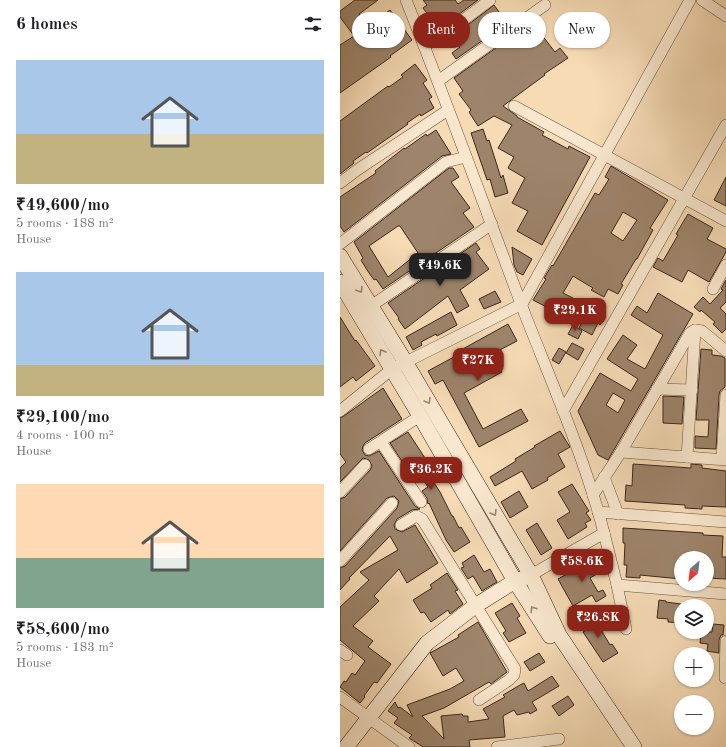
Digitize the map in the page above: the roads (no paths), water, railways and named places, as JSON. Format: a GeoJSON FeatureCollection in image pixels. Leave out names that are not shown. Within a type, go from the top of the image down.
{"type":"FeatureCollection","features":[{"type":"Feature","properties":{"kind":"street"},"geometry":{"type":"LineString","coordinates":[[406,0],[413,18]]}},
{"type":"Feature","properties":{"kind":"street"},"geometry":{"type":"LineString","coordinates":[[470,15],[490,0]]}},
{"type":"Feature","properties":{"kind":"street"},"geometry":{"type":"LineString","coordinates":[[340,411],[399,366],[522,304],[690,0]]}},
{"type":"Feature","properties":{"kind":"street"},"geometry":{"type":"LineString","coordinates":[[702,0],[726,16]]}},
{"type":"Feature","properties":{"kind":"street"},"geometry":{"type":"LineString","coordinates":[[438,81],[545,5]]}},
{"type":"Feature","properties":{"kind":"street"},"geometry":{"type":"LineString","coordinates":[[425,48],[563,410],[593,495],[617,585],[626,629]]}},
{"type":"Feature","properties":{"kind":"street"},"geometry":{"type":"LineString","coordinates":[[514,106],[726,221]]}},
{"type":"Feature","properties":{"kind":"street"},"geometry":{"type":"LineString","coordinates":[[340,183],[357,170],[448,110]]}},
{"type":"Feature","properties":{"kind":"street"},"geometry":{"type":"LineString","coordinates":[[563,410],[726,125]]}},
{"type":"Feature","properties":{"kind":"street"},"geometry":{"type":"LineString","coordinates":[[340,244],[446,162],[466,157]]}},
{"type":"Feature","properties":{"kind":"street"},"geometry":{"type":"LineString","coordinates":[[371,306],[492,224]]}},
{"type":"Feature","properties":{"kind":"street"},"geometry":{"type":"LineString","coordinates":[[340,256],[371,306],[420,416],[515,582],[623,747]]}},
{"type":"Feature","properties":{"kind":"street"},"geometry":{"type":"LineString","coordinates":[[713,289],[726,265]]}},
{"type":"Feature","properties":{"kind":"street"},"geometry":{"type":"LineString","coordinates":[[340,282],[399,366],[531,575],[559,635],[634,747]]}},
{"type":"Feature","properties":{"kind":"street"},"geometry":{"type":"LineString","coordinates":[[593,495],[621,452],[690,333],[696,330],[702,331],[726,351]]}},
{"type":"Feature","properties":{"kind":"street"},"geometry":{"type":"LineString","coordinates":[[687,457],[696,330]]}},
{"type":"Feature","properties":{"kind":"street"},"geometry":{"type":"LineString","coordinates":[[657,389],[692,390]]}},
{"type":"Feature","properties":{"kind":"street"},"geometry":{"type":"LineString","coordinates":[[621,452],[724,459],[726,395]]}},
{"type":"Feature","properties":{"kind":"street"},"geometry":{"type":"LineString","coordinates":[[369,449],[420,416]]}},
{"type":"Feature","properties":{"kind":"street"},"geometry":{"type":"LineString","coordinates":[[380,442],[421,502]]}},
{"type":"Feature","properties":{"kind":"street"},"geometry":{"type":"LineString","coordinates":[[340,492],[366,465]]}},
{"type":"Feature","properties":{"kind":"street"},"geometry":{"type":"LineString","coordinates":[[604,477],[618,514]]}},
{"type":"Feature","properties":{"kind":"street"},"geometry":{"type":"LineString","coordinates":[[340,561],[392,503]]}},
{"type":"Feature","properties":{"kind":"street"},"geometry":{"type":"LineString","coordinates":[[598,512],[726,522]]}},
{"type":"Feature","properties":{"kind":"street"},"geometry":{"type":"LineString","coordinates":[[401,525],[416,516],[422,519],[515,669],[514,675],[509,680],[479,700]]}},
{"type":"Feature","properties":{"kind":"street"},"geometry":{"type":"LineString","coordinates":[[346,747],[427,643],[475,606],[604,533]]}},
{"type":"Feature","properties":{"kind":"street"},"geometry":{"type":"LineString","coordinates":[[617,585],[726,594]]}},
{"type":"Feature","properties":{"kind":"street"},"geometry":{"type":"LineString","coordinates":[[725,678],[726,641]]}},
{"type":"Feature","properties":{"kind":"street"},"geometry":{"type":"LineString","coordinates":[[340,697],[409,747]]}},
{"type":"Feature","properties":{"kind":"street"},"geometry":{"type":"LineString","coordinates":[[497,747],[559,739]]}}]}
